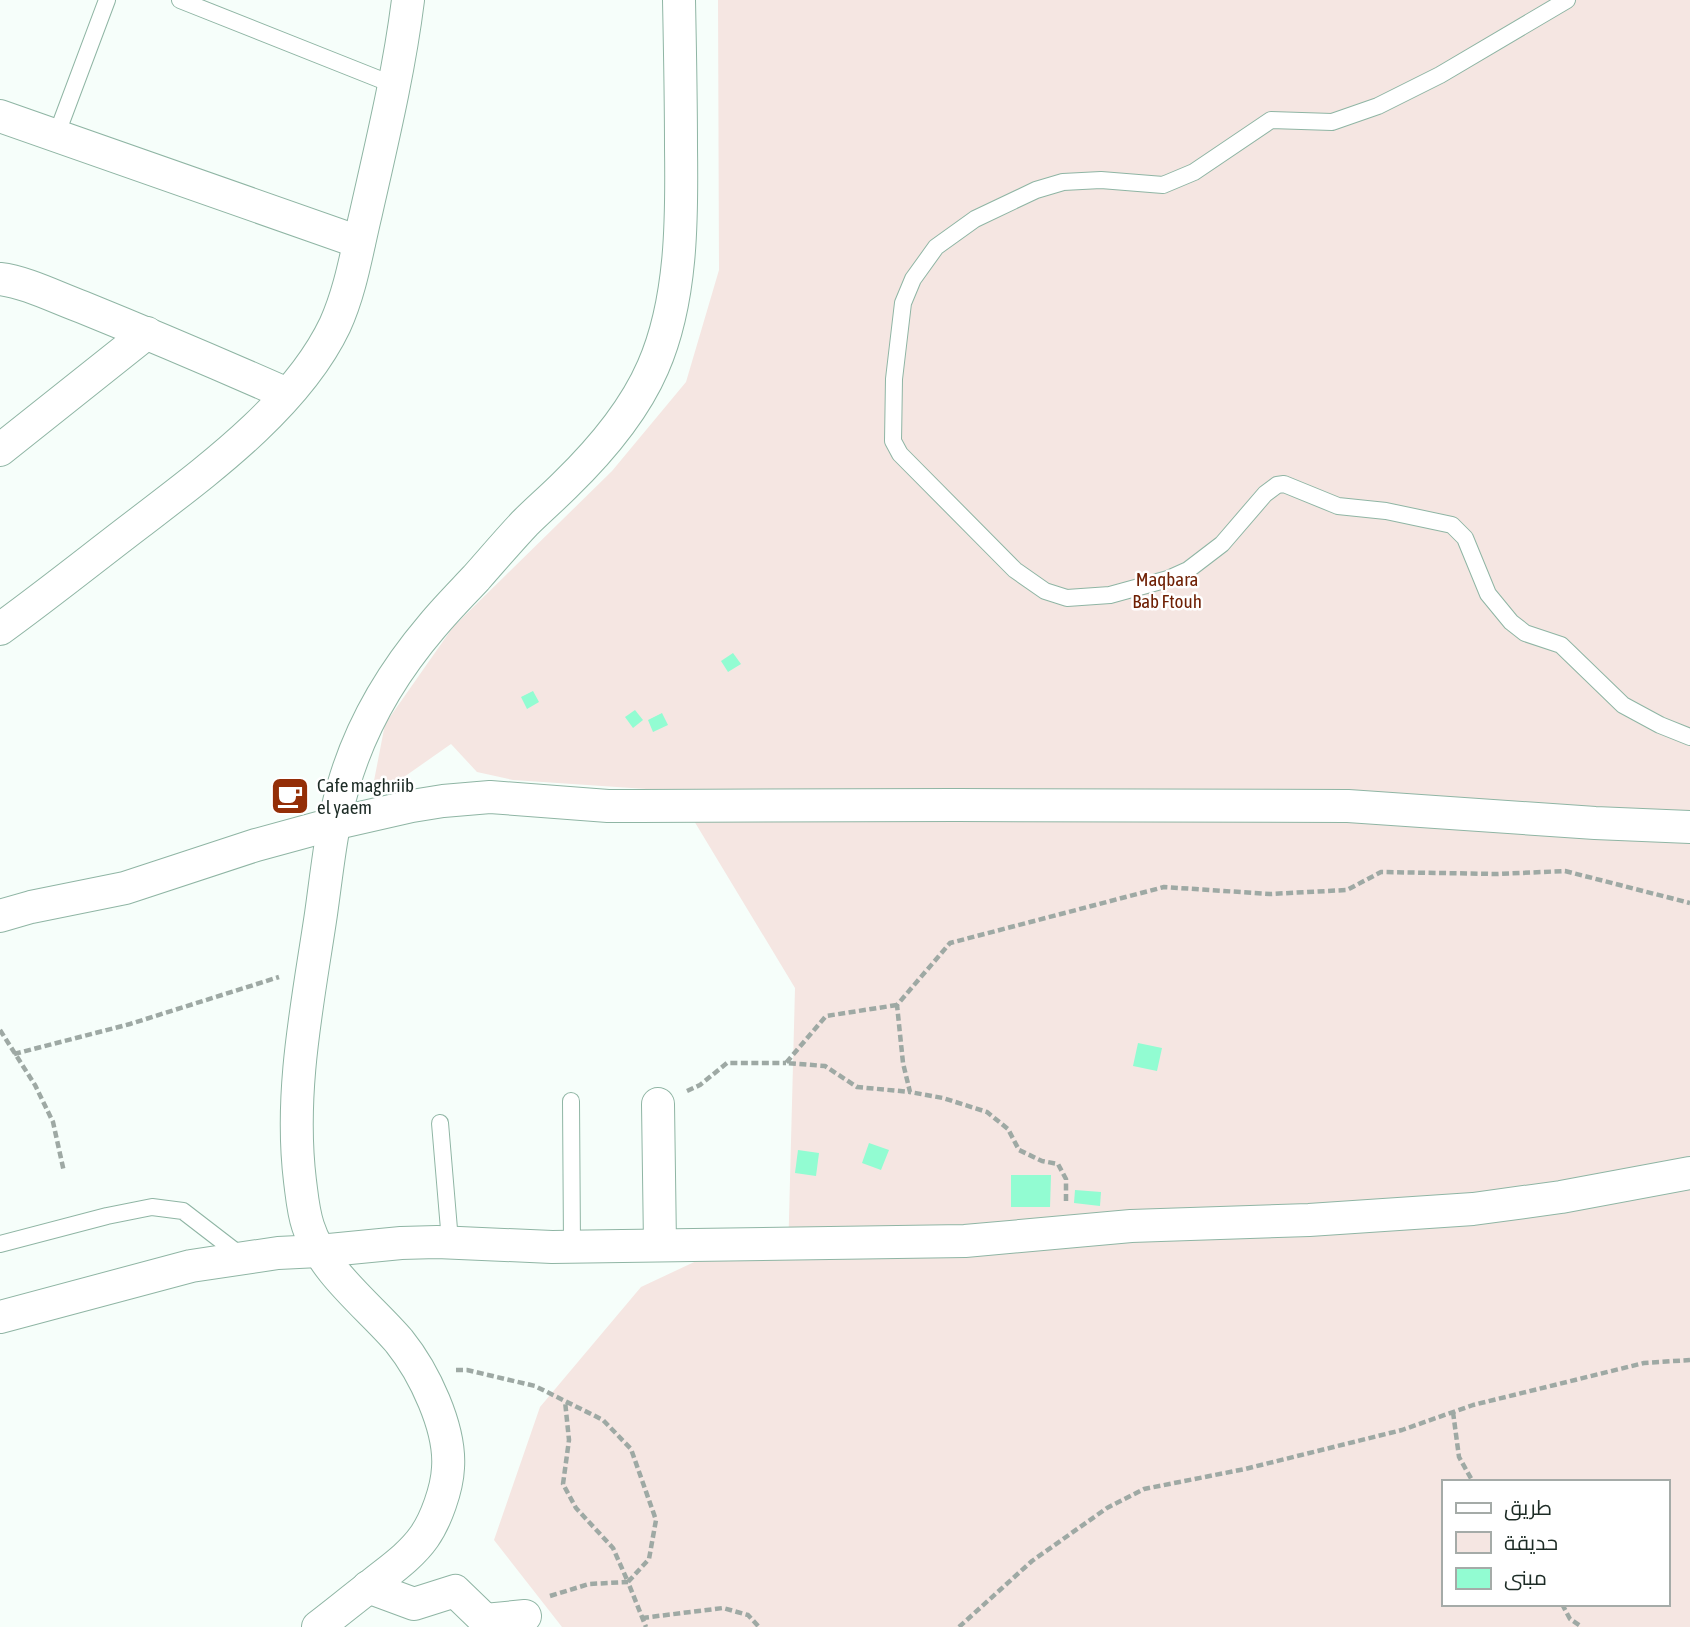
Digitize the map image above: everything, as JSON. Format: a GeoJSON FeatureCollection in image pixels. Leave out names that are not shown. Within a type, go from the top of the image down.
{"type":"FeatureCollection","features":[{"type":"Feature","properties":{"kind":"street"},"geometry":{"type":"LineString","coordinates":[[0,629],[183,488],[264,419],[321,350],[346,299],[385,130],[408,0]]}},
{"type":"Feature","properties":{"kind":"street"},"geometry":{"type":"LineString","coordinates":[[318,1627],[410,1552],[423,1538],[441,1500],[449,1468],[440,1418],[420,1370],[401,1343],[340,1278],[319,1251],[309,1231],[304,1212],[296,1143],[301,1046],[333,824],[343,786],[364,728],[404,662],[432,625],[616,429],[651,372],[668,322],[682,209],[679,0]]}},
{"type":"Feature","properties":{"kind":"street"},"geometry":{"type":"LineString","coordinates":[[0,116],[359,242]]}},
{"type":"Feature","properties":{"kind":"street"},"geometry":{"type":"LineString","coordinates":[[0,279],[39,291],[147,333],[287,394]]}},
{"type":"Feature","properties":{"kind":"street"},"geometry":{"type":"LineString","coordinates":[[0,450],[147,333]]}},
{"type":"Feature","properties":{"kind":"street"},"geometry":{"type":"LineString","coordinates":[[0,916],[125,888],[256,845],[333,824],[422,805],[490,797],[618,806],[1348,806],[1690,828]]}},
{"type":"Feature","properties":{"kind":"street"},"geometry":{"type":"LineString","coordinates":[[658,1104],[660,1245]]}},
{"type":"Feature","properties":{"kind":"street"},"geometry":{"type":"LineString","coordinates":[[0,1317],[191,1266],[278,1253],[450,1241],[572,1246],[965,1241],[1131,1226],[1309,1220],[1474,1209],[1561,1197],[1690,1173]]}},
{"type":"Feature","properties":{"kind":"street"},"geometry":{"type":"LineString","coordinates":[[368,1587],[420,1616],[455,1591],[485,1620],[524,1616]]}},
{"type":"Feature","properties":{"kind":"lane"},"geometry":{"type":"LineString","coordinates":[[56,136],[107,0]]}},
{"type":"Feature","properties":{"kind":"lane"},"geometry":{"type":"LineString","coordinates":[[180,0],[394,85]]}},
{"type":"Feature","properties":{"kind":"lane"},"geometry":{"type":"LineString","coordinates":[[1567,0],[1440,75],[1378,106],[1332,122],[1271,120],[1194,172],[1163,185],[1101,180],[1063,182],[1035,190],[975,219],[936,247],[913,279],[903,303],[894,379],[893,441],[900,454],[1015,570],[1045,591],[1067,598],[1110,595],[1168,579],[1188,570],[1222,544],[1265,494],[1277,485],[1284,485],[1338,506],[1386,511],[1452,525],[1465,538],[1488,594],[1511,622],[1525,633],[1561,645],[1623,705],[1660,725],[1690,737]]}},
{"type":"Feature","properties":{"kind":"lane"},"geometry":{"type":"LineString","coordinates":[[571,1101],[572,1246]]}},
{"type":"Feature","properties":{"kind":"lane"},"geometry":{"type":"LineString","coordinates":[[440,1123],[450,1241]]}},
{"type":"Feature","properties":{"kind":"lane"},"geometry":{"type":"LineString","coordinates":[[0,1244],[152,1207],[183,1211],[244,1258]]}},
{"type":"Feature","properties":{"kind":"path"},"geometry":{"type":"LineString","coordinates":[[786,1063],[827,1016],[897,1005],[950,943],[1164,887],[1270,894],[1347,890],[1381,872],[1498,874],[1564,871],[1690,903]]}},
{"type":"Feature","properties":{"kind":"path"},"geometry":{"type":"LineString","coordinates":[[14,1054],[130,1024],[314,965]]}},
{"type":"Feature","properties":{"kind":"path"},"geometry":{"type":"LineString","coordinates":[[897,1005],[903,1063],[910,1092]]}},
{"type":"Feature","properties":{"kind":"path"},"geometry":{"type":"LineString","coordinates":[[0,1030],[35,1085],[53,1122],[64,1172]]}},
{"type":"Feature","properties":{"kind":"path"},"geometry":{"type":"LineString","coordinates":[[658,1104],[700,1085],[727,1063],[786,1063],[825,1066],[857,1087],[943,1098],[987,1111],[1008,1129],[1018,1150],[1042,1161],[1058,1164],[1066,1179],[1066,1232]]}},
{"type":"Feature","properties":{"kind":"path"},"geometry":{"type":"LineString","coordinates":[[959,1627],[1032,1561],[1107,1508],[1143,1489],[1245,1469],[1402,1430],[1473,1405],[1644,1363],[1690,1360]]}},
{"type":"Feature","properties":{"kind":"path"},"geometry":{"type":"LineString","coordinates":[[420,1370],[467,1370],[535,1386],[603,1420],[631,1448],[656,1520],[649,1559],[628,1583],[589,1584],[551,1595],[524,1616]]}},
{"type":"Feature","properties":{"kind":"path"},"geometry":{"type":"LineString","coordinates":[[565,1401],[569,1440],[563,1484],[576,1508],[613,1548],[646,1627]]}},
{"type":"Feature","properties":{"kind":"path"},"geometry":{"type":"LineString","coordinates":[[1454,1412],[1459,1457],[1472,1480]]}},
{"type":"Feature","properties":{"kind":"path"},"geometry":{"type":"LineString","coordinates":[[1563,1606],[1570,1619],[1582,1627]]}},
{"type":"Feature","properties":{"kind":"path"},"geometry":{"type":"LineString","coordinates":[[642,1619],[723,1608],[748,1615],[759,1627]]}},
{"type":"Feature","properties":{"kind":"green space","name":"Maqbara Bab Ftouh"},"geometry":{"type":"Polygon","coordinates":[[[718,0],[1690,0],[1690,1627],[562,1627],[494,1540],[540,1407],[641,1287],[707,1256],[788,1257],[795,988],[676,791],[513,780],[477,772],[451,744],[384,791],[373,786],[385,724],[453,627],[612,471],[686,382],[719,270],[718,0]]]}},
{"type":"Feature","properties":{"kind":"building"},"geometry":{"type":"Polygon","coordinates":[[[733,653],[741,664],[728,672],[721,661],[733,653]]]}},
{"type":"Feature","properties":{"kind":"building"},"geometry":{"type":"Polygon","coordinates":[[[533,691],[539,702],[527,709],[521,697],[533,691]]]}},
{"type":"Feature","properties":{"kind":"building"},"geometry":{"type":"Polygon","coordinates":[[[635,710],[643,720],[633,728],[625,717],[635,710]]]}},
{"type":"Feature","properties":{"kind":"building"},"geometry":{"type":"Polygon","coordinates":[[[662,713],[668,725],[653,732],[648,720],[662,713]]]}},
{"type":"Feature","properties":{"kind":"building"},"geometry":{"type":"Polygon","coordinates":[[[1138,1043],[1162,1048],[1157,1071],[1133,1066],[1138,1043]]]}},
{"type":"Feature","properties":{"kind":"building"},"geometry":{"type":"Polygon","coordinates":[[[869,1143],[889,1150],[881,1170],[862,1163],[869,1143]]]}},
{"type":"Feature","properties":{"kind":"building"},"geometry":{"type":"Polygon","coordinates":[[[798,1150],[819,1153],[816,1176],[795,1173],[798,1150]]]}},
{"type":"Feature","properties":{"kind":"building"},"geometry":{"type":"Polygon","coordinates":[[[1011,1175],[1051,1175],[1050,1207],[1011,1207],[1011,1175]]]}},
{"type":"Feature","properties":{"kind":"building"},"geometry":{"type":"Polygon","coordinates":[[[1075,1190],[1101,1192],[1100,1206],[1074,1203],[1075,1190]]]}},
{"type":"Feature","properties":{"kind":"place","name":"Cafe maghriib el yaem"},"geometry":{"type":"Point","coordinates":[290,796]}}]}
